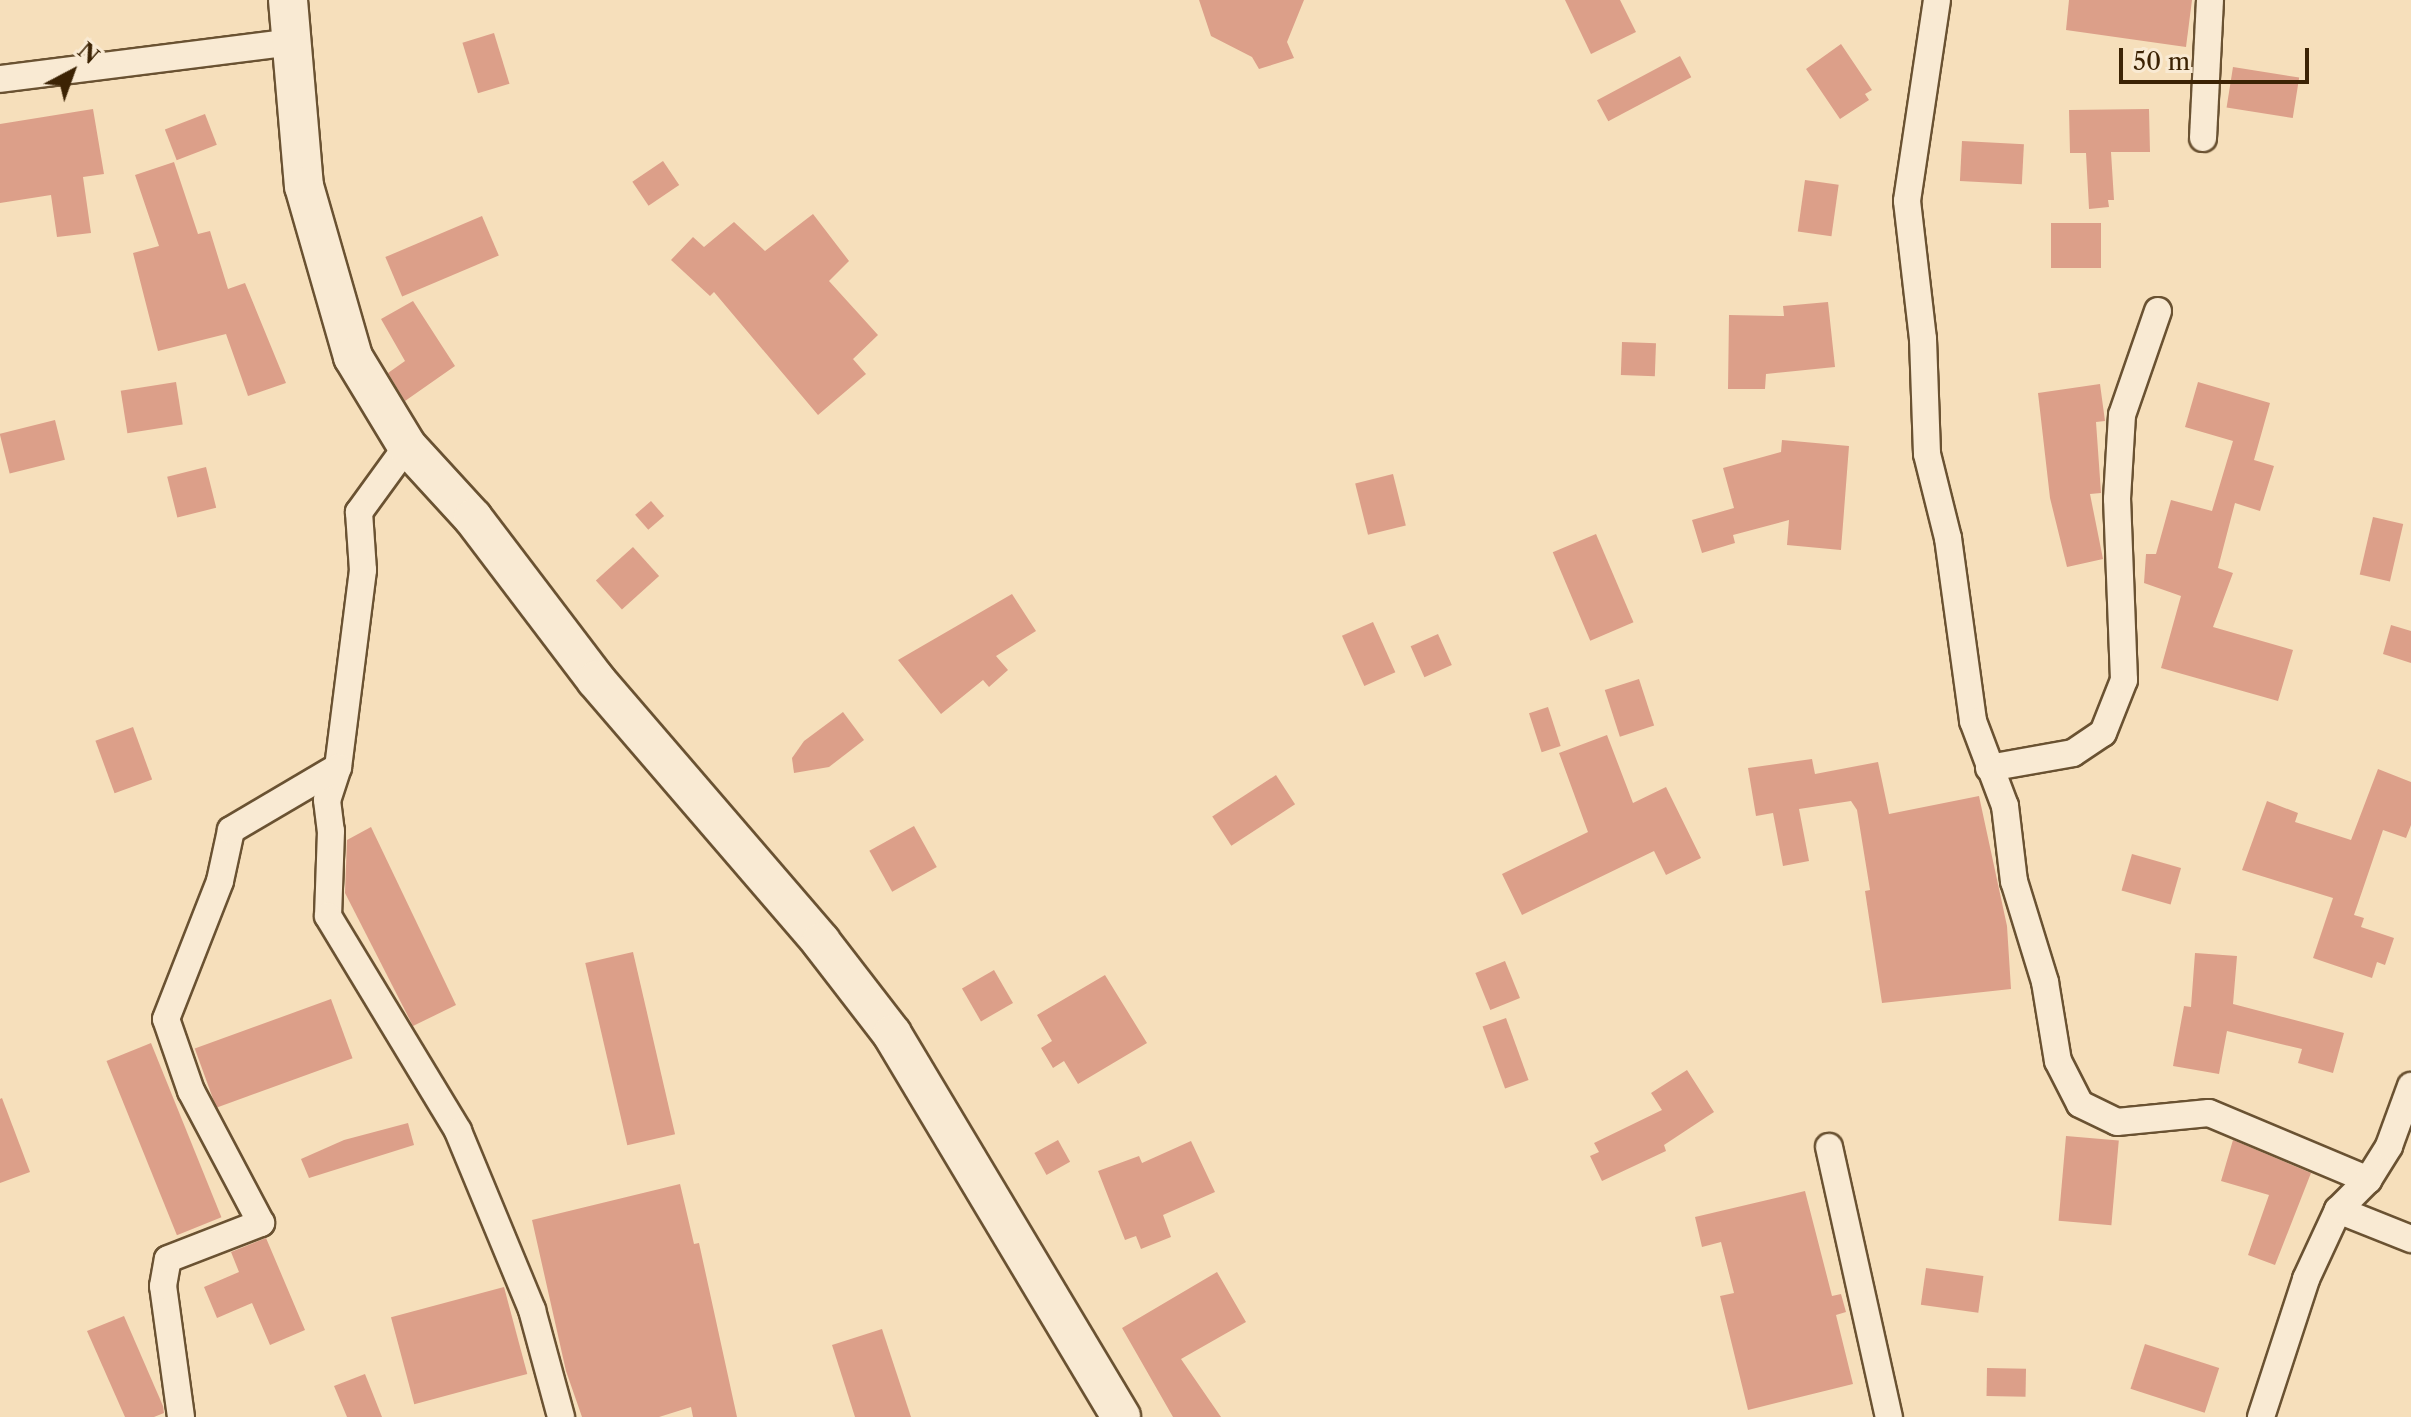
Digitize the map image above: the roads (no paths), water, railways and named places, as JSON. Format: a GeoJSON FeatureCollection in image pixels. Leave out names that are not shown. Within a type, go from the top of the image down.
{"type":"FeatureCollection","features":[{"type":"Feature","properties":{"kind":"main road"},"geometry":{"type":"LineString","coordinates":[[288,0],[304,186],[322,260],[353,357],[407,446],[473,518],[596,680],[821,942],[892,1034],[1121,1417]]}},
{"type":"Feature","properties":{"kind":"street"},"geometry":{"type":"LineString","coordinates":[[1937,0],[1907,201],[1923,339],[1927,454],[1948,538],[1973,721],[2005,806],[2014,881],[2045,982],[2058,1061],[2080,1104],[2117,1122],[2209,1113],[2368,1180]]}},
{"type":"Feature","properties":{"kind":"street"},"geometry":{"type":"LineString","coordinates":[[2203,138],[2210,0]]}},
{"type":"Feature","properties":{"kind":"street"},"geometry":{"type":"LineString","coordinates":[[0,79],[291,42]]}},
{"type":"Feature","properties":{"kind":"street"},"geometry":{"type":"LineString","coordinates":[[1989,768],[2073,753],[2103,733],[2124,680],[2117,513],[2122,415],[2158,311]]}},
{"type":"Feature","properties":{"kind":"street"},"geometry":{"type":"LineString","coordinates":[[407,446],[359,512],[363,570],[338,767],[327,800],[331,831],[328,916],[458,1131],[532,1310],[561,1417]]}},
{"type":"Feature","properties":{"kind":"street"},"geometry":{"type":"LineString","coordinates":[[181,1417],[163,1286],[168,1259],[261,1223],[191,1091],[166,1019],[220,881],[231,830],[338,767]]}},
{"type":"Feature","properties":{"kind":"street"},"geometry":{"type":"LineString","coordinates":[[2261,1417],[2306,1279],[2338,1210],[2368,1180],[2389,1146],[2411,1086]]}},
{"type":"Feature","properties":{"kind":"street"},"geometry":{"type":"LineString","coordinates":[[1829,1147],[1889,1417]]}},
{"type":"Feature","properties":{"kind":"street"},"geometry":{"type":"LineString","coordinates":[[2338,1210],[2411,1239]]}}]}
